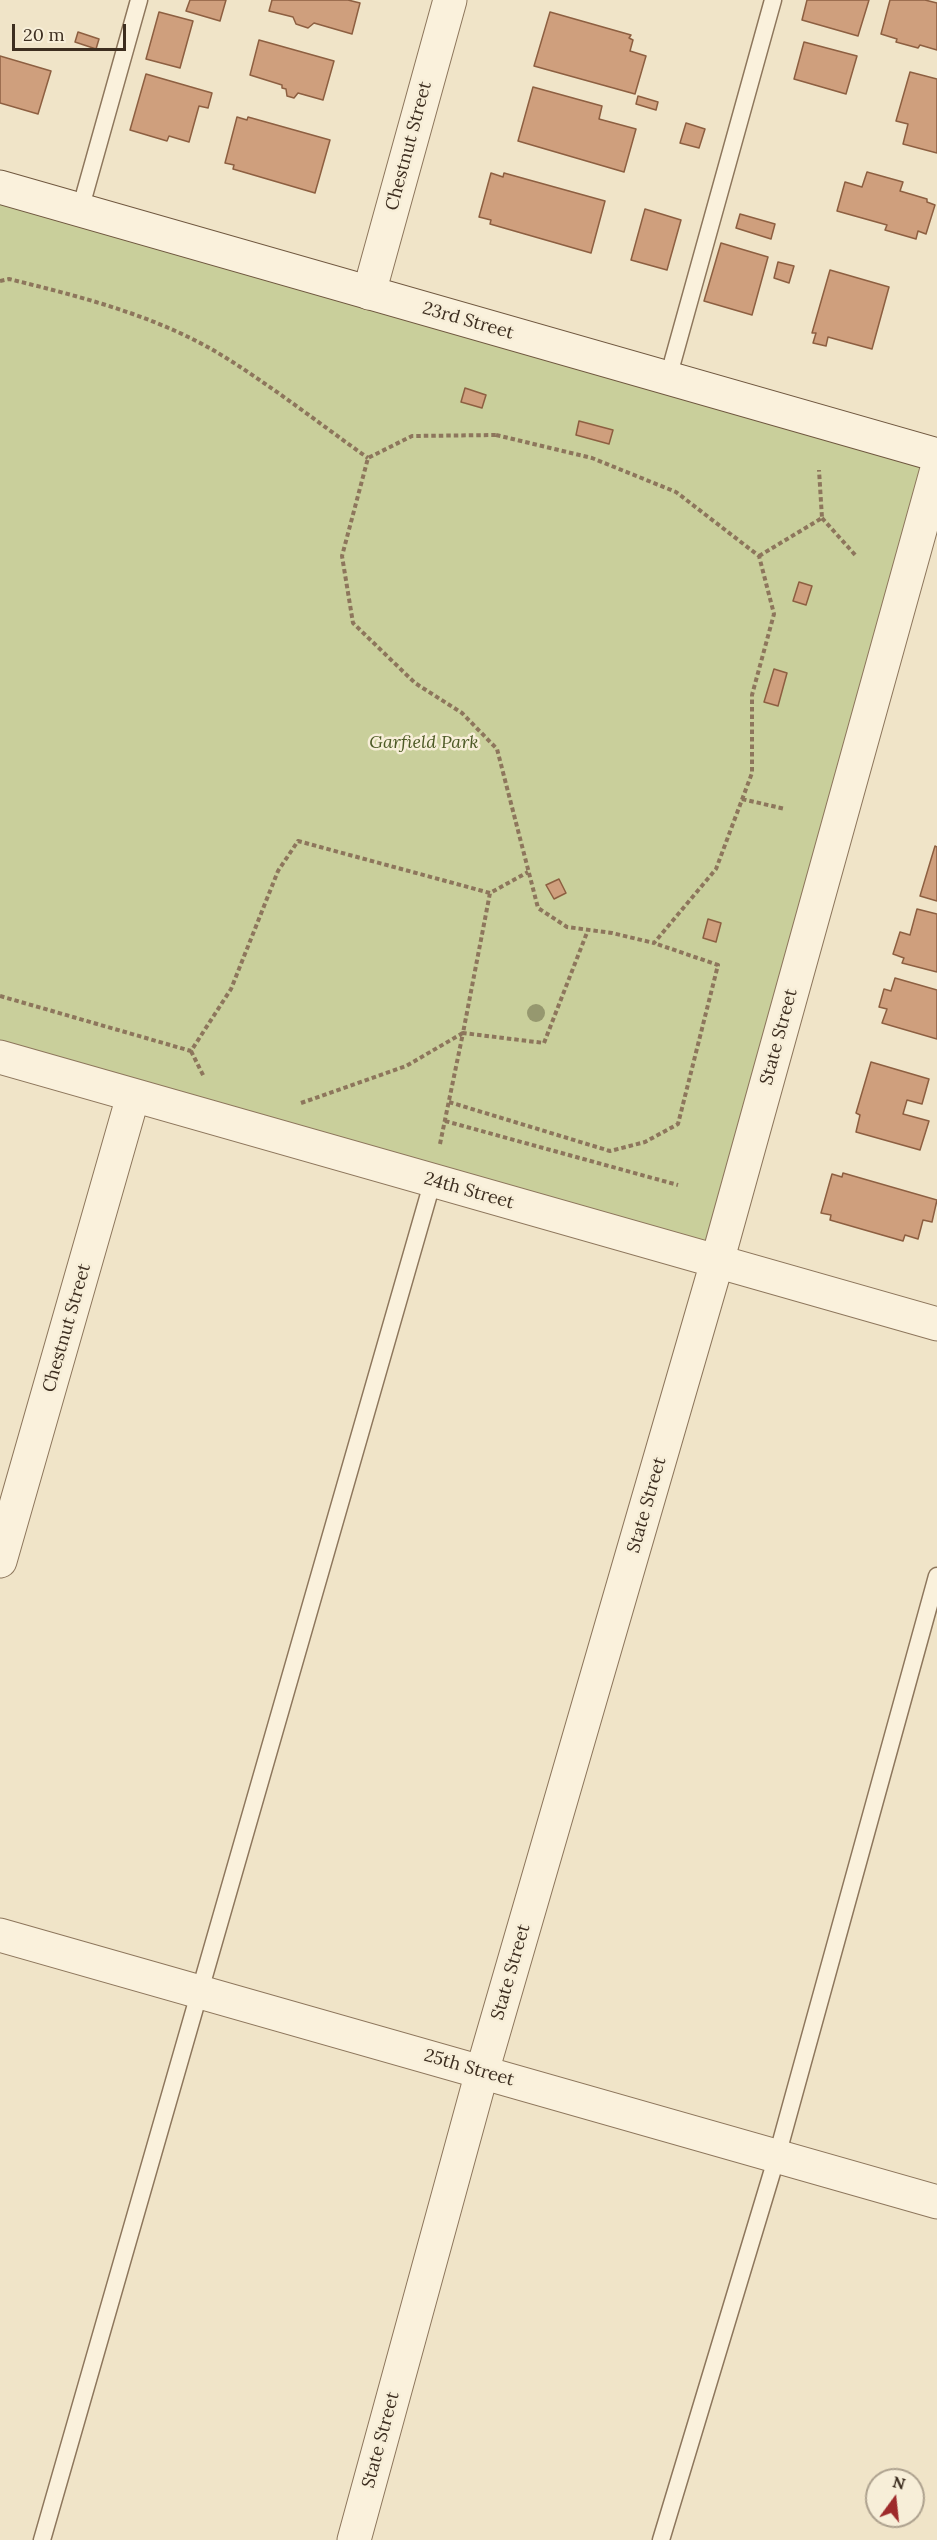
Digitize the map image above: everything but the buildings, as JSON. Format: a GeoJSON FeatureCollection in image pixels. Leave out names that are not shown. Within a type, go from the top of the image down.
{"type":"FeatureCollection","features":[{"type":"Feature","properties":{"kind":"street","name":"Chestnut Street"},"geometry":{"type":"LineString","coordinates":[[369,293],[450,0]]}},
{"type":"Feature","properties":{"kind":"street","name":"23rd Street"},"geometry":{"type":"LineString","coordinates":[[0,187],[937,455]]}},
{"type":"Feature","properties":{"kind":"street","name":"State Street"},"geometry":{"type":"LineString","coordinates":[[354,2540],[482,2072],[717,1262],[937,469]]}},
{"type":"Feature","properties":{"kind":"street","name":"24th Street"},"geometry":{"type":"LineString","coordinates":[[0,1057],[937,1324]]}},
{"type":"Feature","properties":{"kind":"street","name":"Chestnut Street"},"geometry":{"type":"LineString","coordinates":[[0,1561],[133,1095]]}},
{"type":"Feature","properties":{"kind":"street","name":"25th Street"},"geometry":{"type":"LineString","coordinates":[[0,1935],[937,2202]]}},
{"type":"Feature","properties":{"kind":"lane"},"geometry":{"type":"LineString","coordinates":[[80,210],[140,0]]}},
{"type":"Feature","properties":{"kind":"lane"},"geometry":{"type":"LineString","coordinates":[[668,378],[773,0]]}},
{"type":"Feature","properties":{"kind":"lane"},"geometry":{"type":"LineString","coordinates":[[42,2540],[433,1180]]}},
{"type":"Feature","properties":{"kind":"lane"},"geometry":{"type":"LineString","coordinates":[[661,2540],[777,2156],[937,1576]]}},
{"type":"Feature","properties":{"kind":"path"},"geometry":{"type":"LineString","coordinates":[[0,281],[9,279],[91,300],[173,330],[222,355],[368,458]]}},
{"type":"Feature","properties":{"kind":"path"},"geometry":{"type":"LineString","coordinates":[[449,1102],[610,1151],[645,1142],[678,1124],[718,965],[612,933],[567,927],[538,908],[497,749],[462,713],[415,683],[353,623],[342,556],[368,458],[412,436],[496,435],[592,459],[676,492],[759,556],[774,614],[752,695],[752,773],[716,869],[654,944]]}},
{"type":"Feature","properties":{"kind":"path"},"geometry":{"type":"LineString","coordinates":[[819,470],[822,518],[857,557]]}},
{"type":"Feature","properties":{"kind":"path"},"geometry":{"type":"LineString","coordinates":[[759,556],[822,518]]}},
{"type":"Feature","properties":{"kind":"path"},"geometry":{"type":"LineString","coordinates":[[742,799],[784,809]]}},
{"type":"Feature","properties":{"kind":"path"},"geometry":{"type":"LineString","coordinates":[[191,1050],[231,989],[278,870],[298,841],[490,893],[528,872]]}},
{"type":"Feature","properties":{"kind":"path"},"geometry":{"type":"LineString","coordinates":[[433,1180],[490,893]]}},
{"type":"Feature","properties":{"kind":"path"},"geometry":{"type":"LineString","coordinates":[[293,1101],[303,1104],[406,1066],[463,1033],[544,1043],[588,930]]}},
{"type":"Feature","properties":{"kind":"path"},"geometry":{"type":"LineString","coordinates":[[0,996],[191,1050],[208,1085]]}},
{"type":"Feature","properties":{"kind":"path"},"geometry":{"type":"LineString","coordinates":[[445,1121],[678,1185]]}},
{"type":"Feature","properties":{"kind":"green space","name":"Garfield Park"},"geometry":{"type":"Polygon","coordinates":[[[0,187],[937,455],[717,1262],[0,1057],[0,187]]]}}]}
